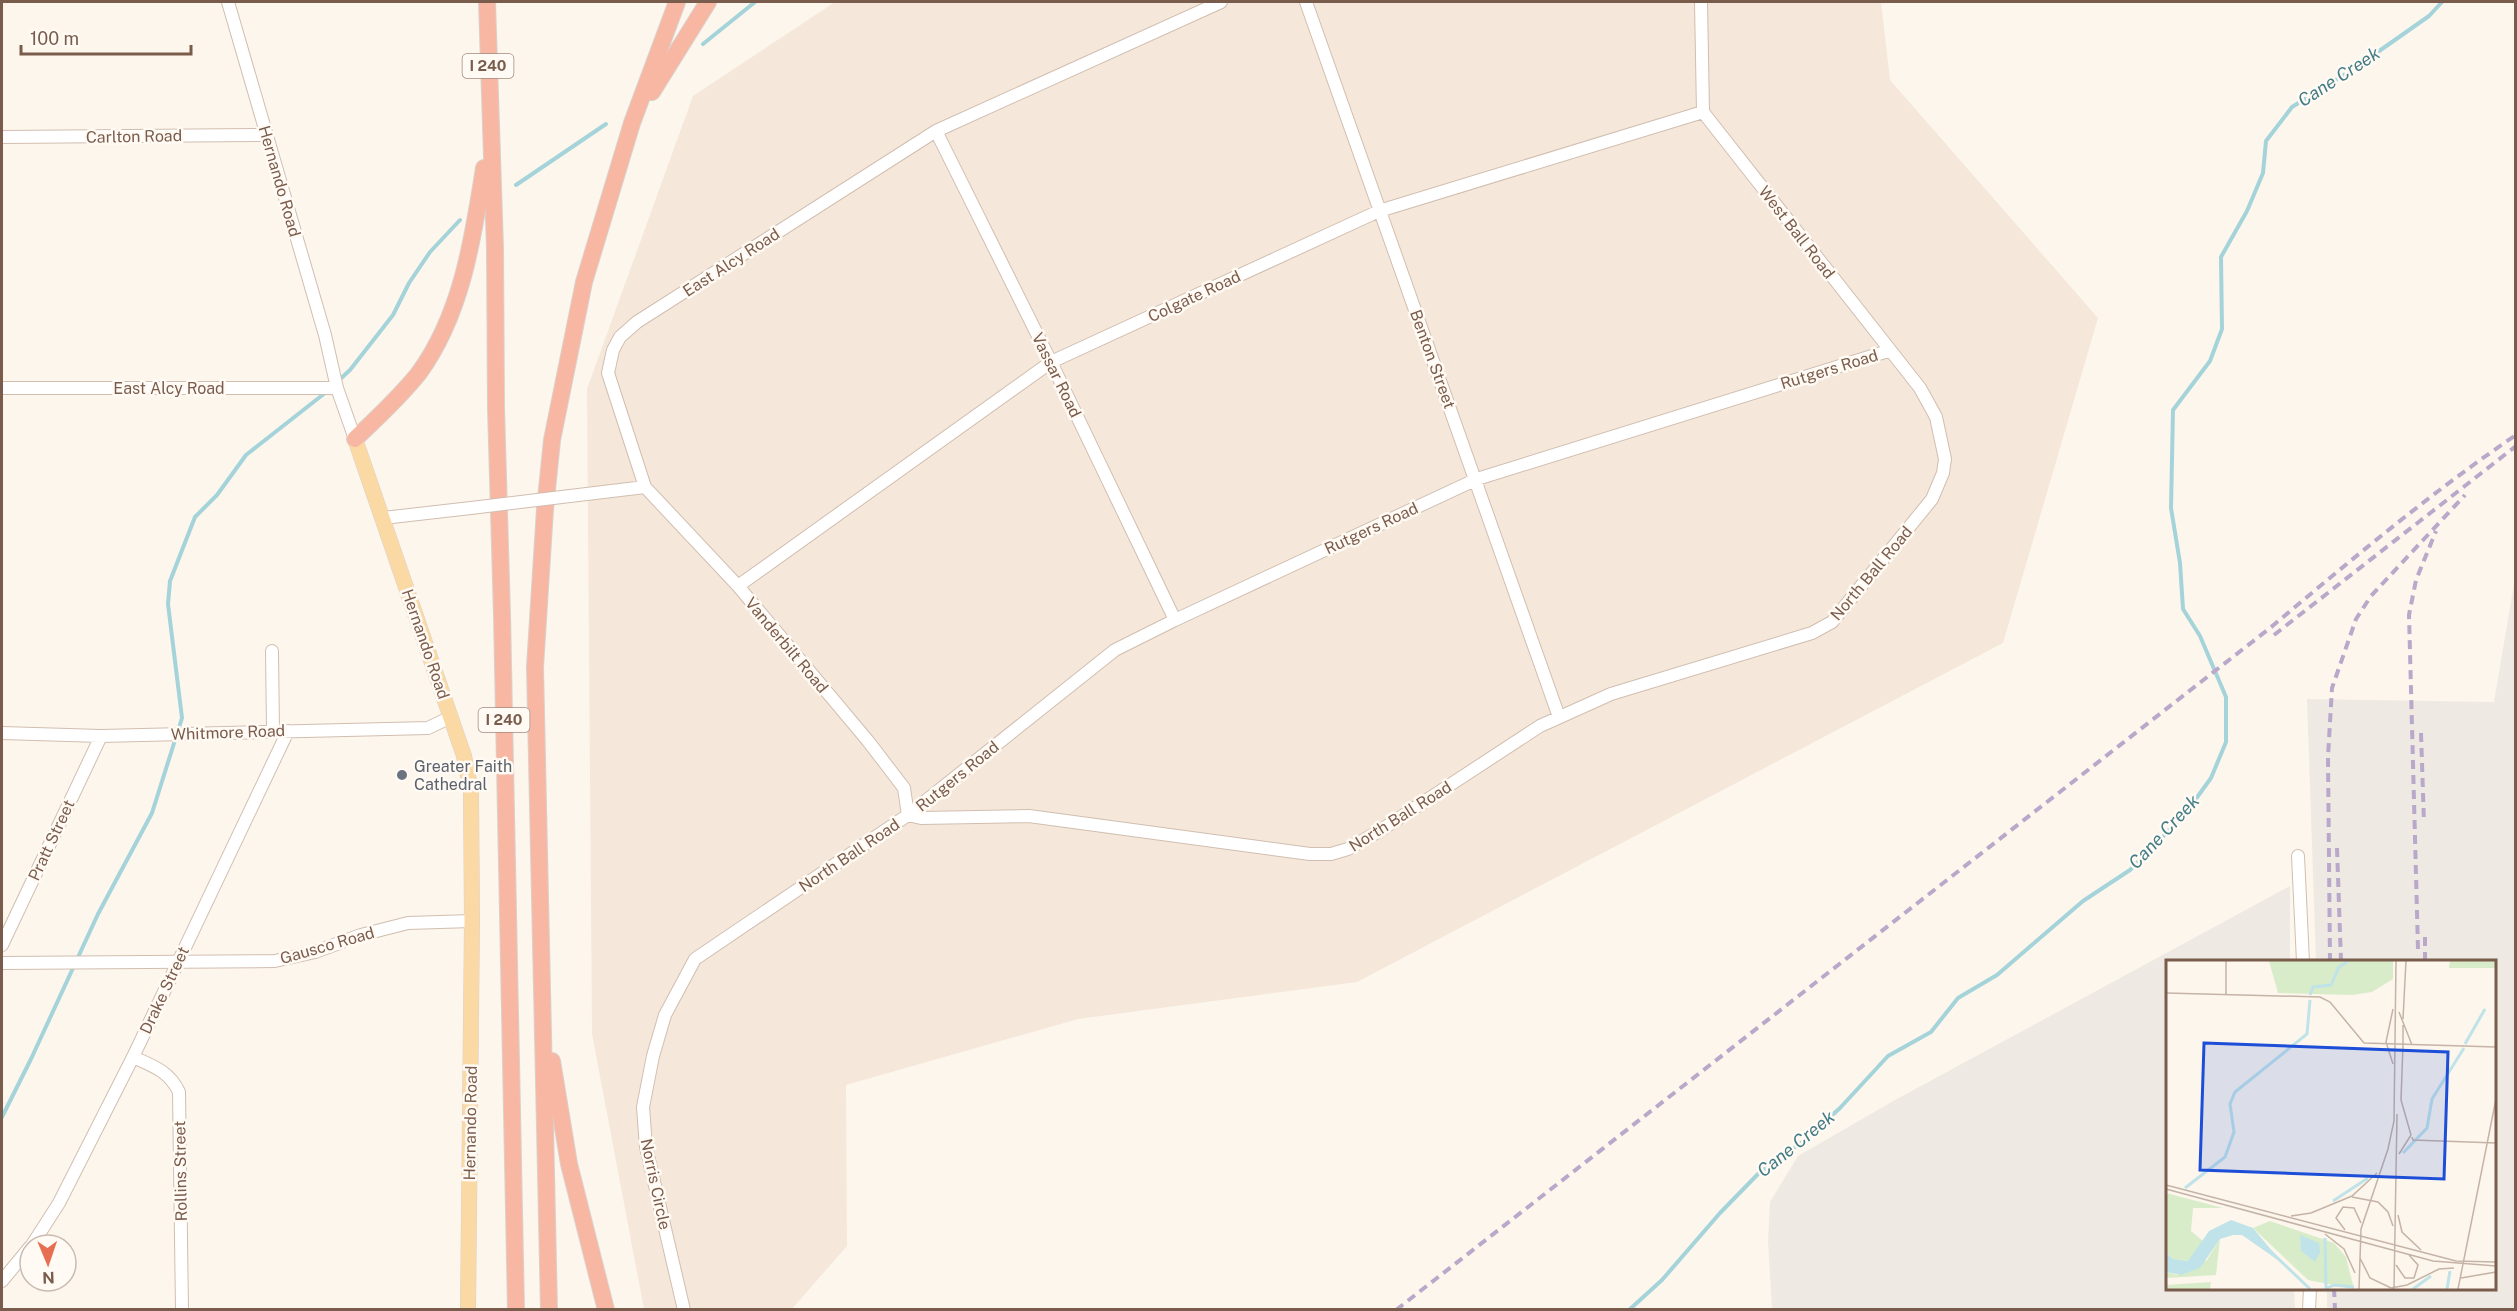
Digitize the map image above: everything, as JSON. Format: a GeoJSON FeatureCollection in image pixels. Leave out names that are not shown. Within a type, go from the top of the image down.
{"type":"FeatureCollection","features":[{"type":"Feature","properties":{"kind":"highway","name":"I 240"},"geometry":{"type":"LineString","coordinates":[[487,2],[489,131],[495,249],[496,408],[516,1310]]}},
{"type":"Feature","properties":{"kind":"highway","name":"I 240"},"geometry":{"type":"LineString","coordinates":[[549,1310],[535,667],[540,572],[551,452],[584,282],[632,123],[677,2]]}},
{"type":"Feature","properties":{"kind":"highway"},"geometry":{"type":"LineString","coordinates":[[632,123],[708,2]]}},
{"type":"Feature","properties":{"kind":"highway"},"geometry":{"type":"LineString","coordinates":[[355,439],[408,386],[442,334],[465,268],[489,131]]}},
{"type":"Feature","properties":{"kind":"highway"},"geometry":{"type":"LineString","coordinates":[[543,1016],[569,1164],[606,1310]]}},
{"type":"Feature","properties":{"kind":"main road","name":"Hernando Road"},"geometry":{"type":"LineString","coordinates":[[355,439],[464,756],[471,791],[468,1310]]}},
{"type":"Feature","properties":{"kind":"street","name":"Hernando Road"},"geometry":{"type":"LineString","coordinates":[[228,2],[325,335],[337,388],[355,439]]}},
{"type":"Feature","properties":{"kind":"street","name":"East Alcy Road"},"geometry":{"type":"LineString","coordinates":[[645,487],[608,373],[613,350],[620,337],[637,322],[936,131],[1221,2]]}},
{"type":"Feature","properties":{"kind":"street","name":"Benton Street"},"geometry":{"type":"LineString","coordinates":[[1306,2],[1379,211],[1477,478],[1559,717]]}},
{"type":"Feature","properties":{"kind":"street"},"geometry":{"type":"LineString","coordinates":[[1701,2],[1703,112]]}},
{"type":"Feature","properties":{"kind":"street","name":"Colgate Road"},"geometry":{"type":"LineString","coordinates":[[738,586],[1051,362],[1379,211],[1703,112]]}},
{"type":"Feature","properties":{"kind":"street","name":"West Ball Road"},"geometry":{"type":"LineString","coordinates":[[1703,112],[1888,351],[1920,388],[1936,417],[1944,447]]}},
{"type":"Feature","properties":{"kind":"street","name":"Vassar Road"},"geometry":{"type":"LineString","coordinates":[[936,131],[1051,362],[1175,620]]}},
{"type":"Feature","properties":{"kind":"street","name":"Carlton Road"},"geometry":{"type":"LineString","coordinates":[[2,137],[267,135]]}},
{"type":"Feature","properties":{"kind":"street","name":"Rutgers Road"},"geometry":{"type":"LineString","coordinates":[[908,815],[1115,650],[1175,620],[1477,478],[1888,351]]}},
{"type":"Feature","properties":{"kind":"street","name":"East Alcy Road"},"geometry":{"type":"LineString","coordinates":[[2,388],[337,388]]}},
{"type":"Feature","properties":{"kind":"street","name":"North Ball Road"},"geometry":{"type":"LineString","coordinates":[[695,959],[908,815],[921,818],[1029,816],[1310,854],[1331,854],[1348,849],[1381,831],[1540,726],[1559,717],[1611,694],[1812,633],[1832,622],[1932,499],[1943,473],[1944,447]]}},
{"type":"Feature","properties":{"kind":"street"},"geometry":{"type":"LineString","coordinates":[[383,518],[645,487]]}},
{"type":"Feature","properties":{"kind":"street","name":"Vanderbilt Road"},"geometry":{"type":"LineString","coordinates":[[645,487],[738,586],[904,788],[908,815]]}},
{"type":"Feature","properties":{"kind":"street"},"geometry":{"type":"LineString","coordinates":[[272,651],[273,730]]}},
{"type":"Feature","properties":{"kind":"street","name":"Whitmore Road"},"geometry":{"type":"LineString","coordinates":[[2,734],[101,736],[428,728],[451,717]]}},
{"type":"Feature","properties":{"kind":"street","name":"Drake Street"},"geometry":{"type":"LineString","coordinates":[[39,1233],[59,1203],[133,1057],[288,730]]}},
{"type":"Feature","properties":{"kind":"street","name":"Pratt Street"},"geometry":{"type":"LineString","coordinates":[[2,945],[101,736]]}},
{"type":"Feature","properties":{"kind":"street"},"geometry":{"type":"LineString","coordinates":[[2298,856],[2303,960]]}},
{"type":"Feature","properties":{"kind":"street","name":"Gausco Road"},"geometry":{"type":"LineString","coordinates":[[2,963],[275,961],[315,952],[361,934],[408,923],[472,921]]}},
{"type":"Feature","properties":{"kind":"street","name":"Norris Circle"},"geometry":{"type":"LineString","coordinates":[[684,1310],[646,1147],[642,1107],[653,1056],[665,1016],[679,985],[695,959]]}},
{"type":"Feature","properties":{"kind":"street","name":"Rollins Street"},"geometry":{"type":"LineString","coordinates":[[133,1057],[162,1070],[173,1079],[179,1092],[182,1310]]}},
{"type":"Feature","properties":{"kind":"street","name":"Drake Street"},"geometry":{"type":"LineString","coordinates":[[2,1281],[18,1262]]}},
{"type":"Feature","properties":{"kind":"street"},"geometry":{"type":"LineString","coordinates":[[2309,1310],[2310,1290]]}},
{"type":"Feature","properties":{"kind":"shaded area"},"geometry":{"type":"Polygon","coordinates":[[[835,2],[1881,2],[1890,80],[2098,318],[2003,643],[1357,982],[1078,1019],[846,1085],[847,1246],[791,1310],[644,1309],[592,1034],[587,389],[693,96],[835,2]]]}},
{"type":"Feature","properties":{"kind":"shaded area"},"geometry":{"type":"Polygon","coordinates":[[[2515,578],[2515,1309],[2327,1309],[2327,1290],[2496,1290],[2496,960],[2316,960],[2307,699],[2494,702],[2515,578]]]}},
{"type":"Feature","properties":{"kind":"shaded area"},"geometry":{"type":"Polygon","coordinates":[[[2290,886],[2290,960],[2166,960],[2166,1290],[2294,1290],[2295,1309],[1772,1309],[1768,1241],[1770,1202],[1798,1156],[1895,1100],[2290,886]]]}},
{"type":"Feature","properties":{"kind":"waterway"},"geometry":{"type":"LineString","coordinates":[[703,44],[755,2]]}},
{"type":"Feature","properties":{"kind":"waterway","name":"Cane Creek"},"geometry":{"type":"LineString","coordinates":[[1629,1310],[1662,1280],[1720,1213],[1759,1173],[1806,1139],[1840,1108],[1888,1056],[1931,1032],[1958,998],[1997,975],[2083,901],[2130,870],[2185,814],[2211,778],[2226,742],[2226,697],[2200,636],[2183,609],[2180,563],[2171,508],[2173,410],[2210,361],[2222,329],[2221,257],[2247,211],[2263,173],[2266,141],[2292,107],[2355,68],[2429,16],[2442,2]]}},
{"type":"Feature","properties":{"kind":"waterway"},"geometry":{"type":"LineString","coordinates":[[516,185],[606,124]]}},
{"type":"Feature","properties":{"kind":"waterway"},"geometry":{"type":"LineString","coordinates":[[337,382],[350,370],[393,315],[409,283],[430,252],[460,220]]}},
{"type":"Feature","properties":{"kind":"waterway"},"geometry":{"type":"LineString","coordinates":[[2,1117],[98,914],[152,813],[182,718],[168,604],[170,581],[195,517],[217,495],[246,455],[325,393]]}},
{"type":"Feature","properties":{"kind":"railway"},"geometry":{"type":"LineString","coordinates":[[1396,1310],[2270,628],[2421,504],[2516,435]]}},
{"type":"Feature","properties":{"kind":"railway"},"geometry":{"type":"LineString","coordinates":[[2274,635],[2516,446]]}},
{"type":"Feature","properties":{"kind":"railway"},"geometry":{"type":"LineString","coordinates":[[2330,960],[2328,757],[2332,688],[2356,619],[2371,596],[2465,495]]}},
{"type":"Feature","properties":{"kind":"railway"},"geometry":{"type":"LineString","coordinates":[[2418,949],[2409,615],[2416,580],[2436,531]]}},
{"type":"Feature","properties":{"kind":"railway"},"geometry":{"type":"LineString","coordinates":[[2421,733],[2424,823]]}},
{"type":"Feature","properties":{"kind":"railway"},"geometry":{"type":"LineString","coordinates":[[2337,848],[2341,960]]}},
{"type":"Feature","properties":{"kind":"railway"},"geometry":{"type":"LineString","coordinates":[[2425,937],[2425,960]]}},
{"type":"Feature","properties":{"kind":"railway"},"geometry":{"type":"LineString","coordinates":[[2334,1290],[2335,1310]]}},
{"type":"Feature","properties":{"kind":"place","name":"Greater Faith Cathedral"},"geometry":{"type":"Point","coordinates":[402,775]}}]}
